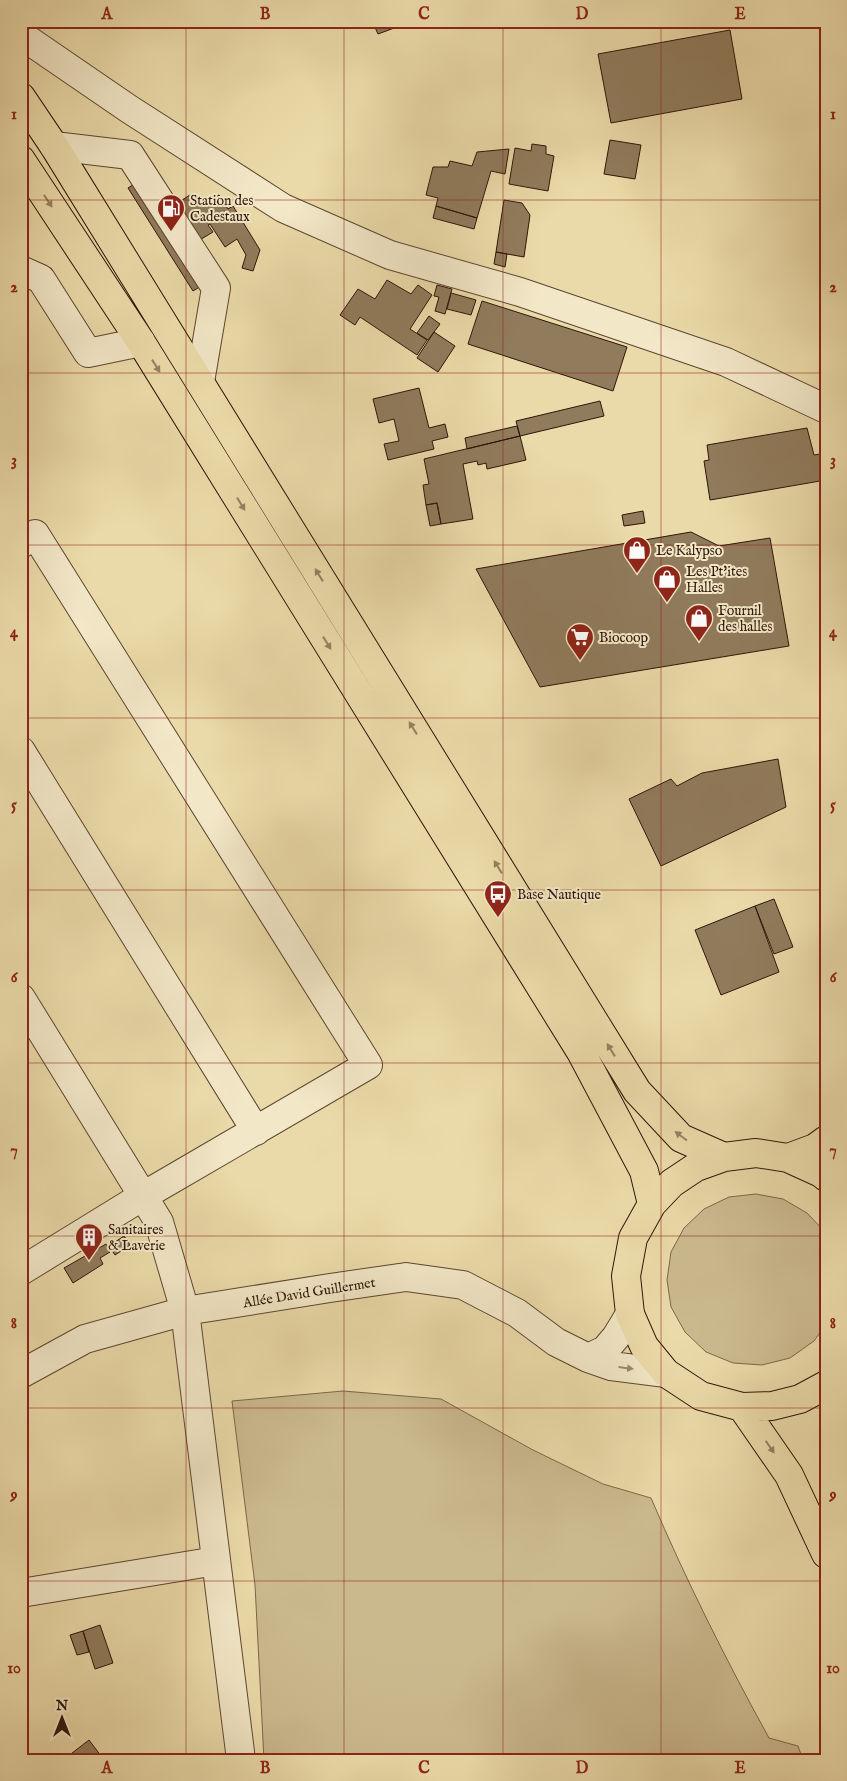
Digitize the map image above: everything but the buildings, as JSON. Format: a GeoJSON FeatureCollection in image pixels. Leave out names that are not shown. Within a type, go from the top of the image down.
{"type":"FeatureCollection","features":[{"type":"Feature","properties":{"kind":"main road"},"geometry":{"type":"LineString","coordinates":[[21,97],[54,146],[637,1091],[681,1138],[724,1157]]}},
{"type":"Feature","properties":{"kind":"main road"},"geometry":{"type":"LineString","coordinates":[[21,160],[141,342],[581,1052],[644,1171],[652,1204]]}},
{"type":"Feature","properties":{"kind":"main road"},"geometry":{"type":"LineString","coordinates":[[788,1158],[815,1148],[826,1140]]}},
{"type":"Feature","properties":{"kind":"main road"},"geometry":{"type":"LineString","coordinates":[[826,1177],[788,1158],[756,1153],[724,1157],[696,1167],[672,1183],[652,1204],[634,1238],[626,1276],[630,1314],[644,1346],[666,1373],[701,1396],[742,1407],[772,1406],[800,1399],[826,1385]]}},
{"type":"Feature","properties":{"kind":"main road"},"geometry":{"type":"LineString","coordinates":[[742,1407],[789,1475],[826,1554]]}},
{"type":"Feature","properties":{"kind":"street"},"geometry":{"type":"LineString","coordinates":[[21,35],[129,109],[282,208],[390,255],[520,292],[726,362],[826,409]]}},
{"type":"Feature","properties":{"kind":"street"},"geometry":{"type":"LineString","coordinates":[[54,146],[130,155],[216,288],[200,382]]}},
{"type":"Feature","properties":{"kind":"street"},"geometry":{"type":"LineString","coordinates":[[21,270],[41,280],[88,353],[141,342]]}},
{"type":"Feature","properties":{"kind":"street"},"geometry":{"type":"LineString","coordinates":[[21,544],[35,534],[368,1065],[143,1196],[21,1270]]}},
{"type":"Feature","properties":{"kind":"street"},"geometry":{"type":"LineString","coordinates":[[21,750],[256,1131]]}},
{"type":"Feature","properties":{"kind":"street"},"geometry":{"type":"LineString","coordinates":[[21,998],[159,1222],[185,1311],[241,1760]]}},
{"type":"Feature","properties":{"kind":"street","name":"Allée David Guillermet"},"geometry":{"type":"LineString","coordinates":[[21,1374],[85,1338],[185,1311],[406,1277],[463,1285],[517,1313],[556,1342],[588,1358],[611,1366],[666,1373]]}},
{"type":"Feature","properties":{"kind":"street"},"geometry":{"type":"LineString","coordinates":[[588,1358],[605,1350],[616,1337],[630,1314]]}},
{"type":"Feature","properties":{"kind":"street"},"geometry":{"type":"LineString","coordinates":[[21,1593],[216,1561]]}},
{"type":"Feature","properties":{"kind":"shaded area"},"geometry":{"type":"Polygon","coordinates":[[[756,1194],[783,1199],[807,1213],[826,1233],[826,1324],[814,1341],[790,1358],[762,1365],[733,1363],[706,1352],[685,1332],[671,1307],[667,1280],[671,1252],[684,1228],[704,1209],[729,1197],[756,1194]]]}},
{"type":"Feature","properties":{"kind":"shaded area"},"geometry":{"type":"Polygon","coordinates":[[[343,1391],[441,1399],[533,1450],[603,1484],[651,1498],[707,1620],[769,1738],[798,1746],[803,1760],[264,1760],[255,1585],[232,1401],[343,1391]]]}},
{"type":"Feature","properties":{"kind":"place","name":"Station des Cadestaux"},"geometry":{"type":"Point","coordinates":[171,232]}},
{"type":"Feature","properties":{"kind":"place","name":"Le Kalypso"},"geometry":{"type":"Point","coordinates":[637,574]}},
{"type":"Feature","properties":{"kind":"place","name":"Les Pt'ites Halles"},"geometry":{"type":"Point","coordinates":[667,603]}},
{"type":"Feature","properties":{"kind":"place","name":"Fournil des halles"},"geometry":{"type":"Point","coordinates":[699,642]}},
{"type":"Feature","properties":{"kind":"place","name":"Biocoop"},"geometry":{"type":"Point","coordinates":[580,661]}},
{"type":"Feature","properties":{"kind":"place","name":"Base Nautique"},"geometry":{"type":"Point","coordinates":[498,918]}},
{"type":"Feature","properties":{"kind":"place","name":"Sanitaires & Laverie"},"geometry":{"type":"Point","coordinates":[89,1261]}}]}
